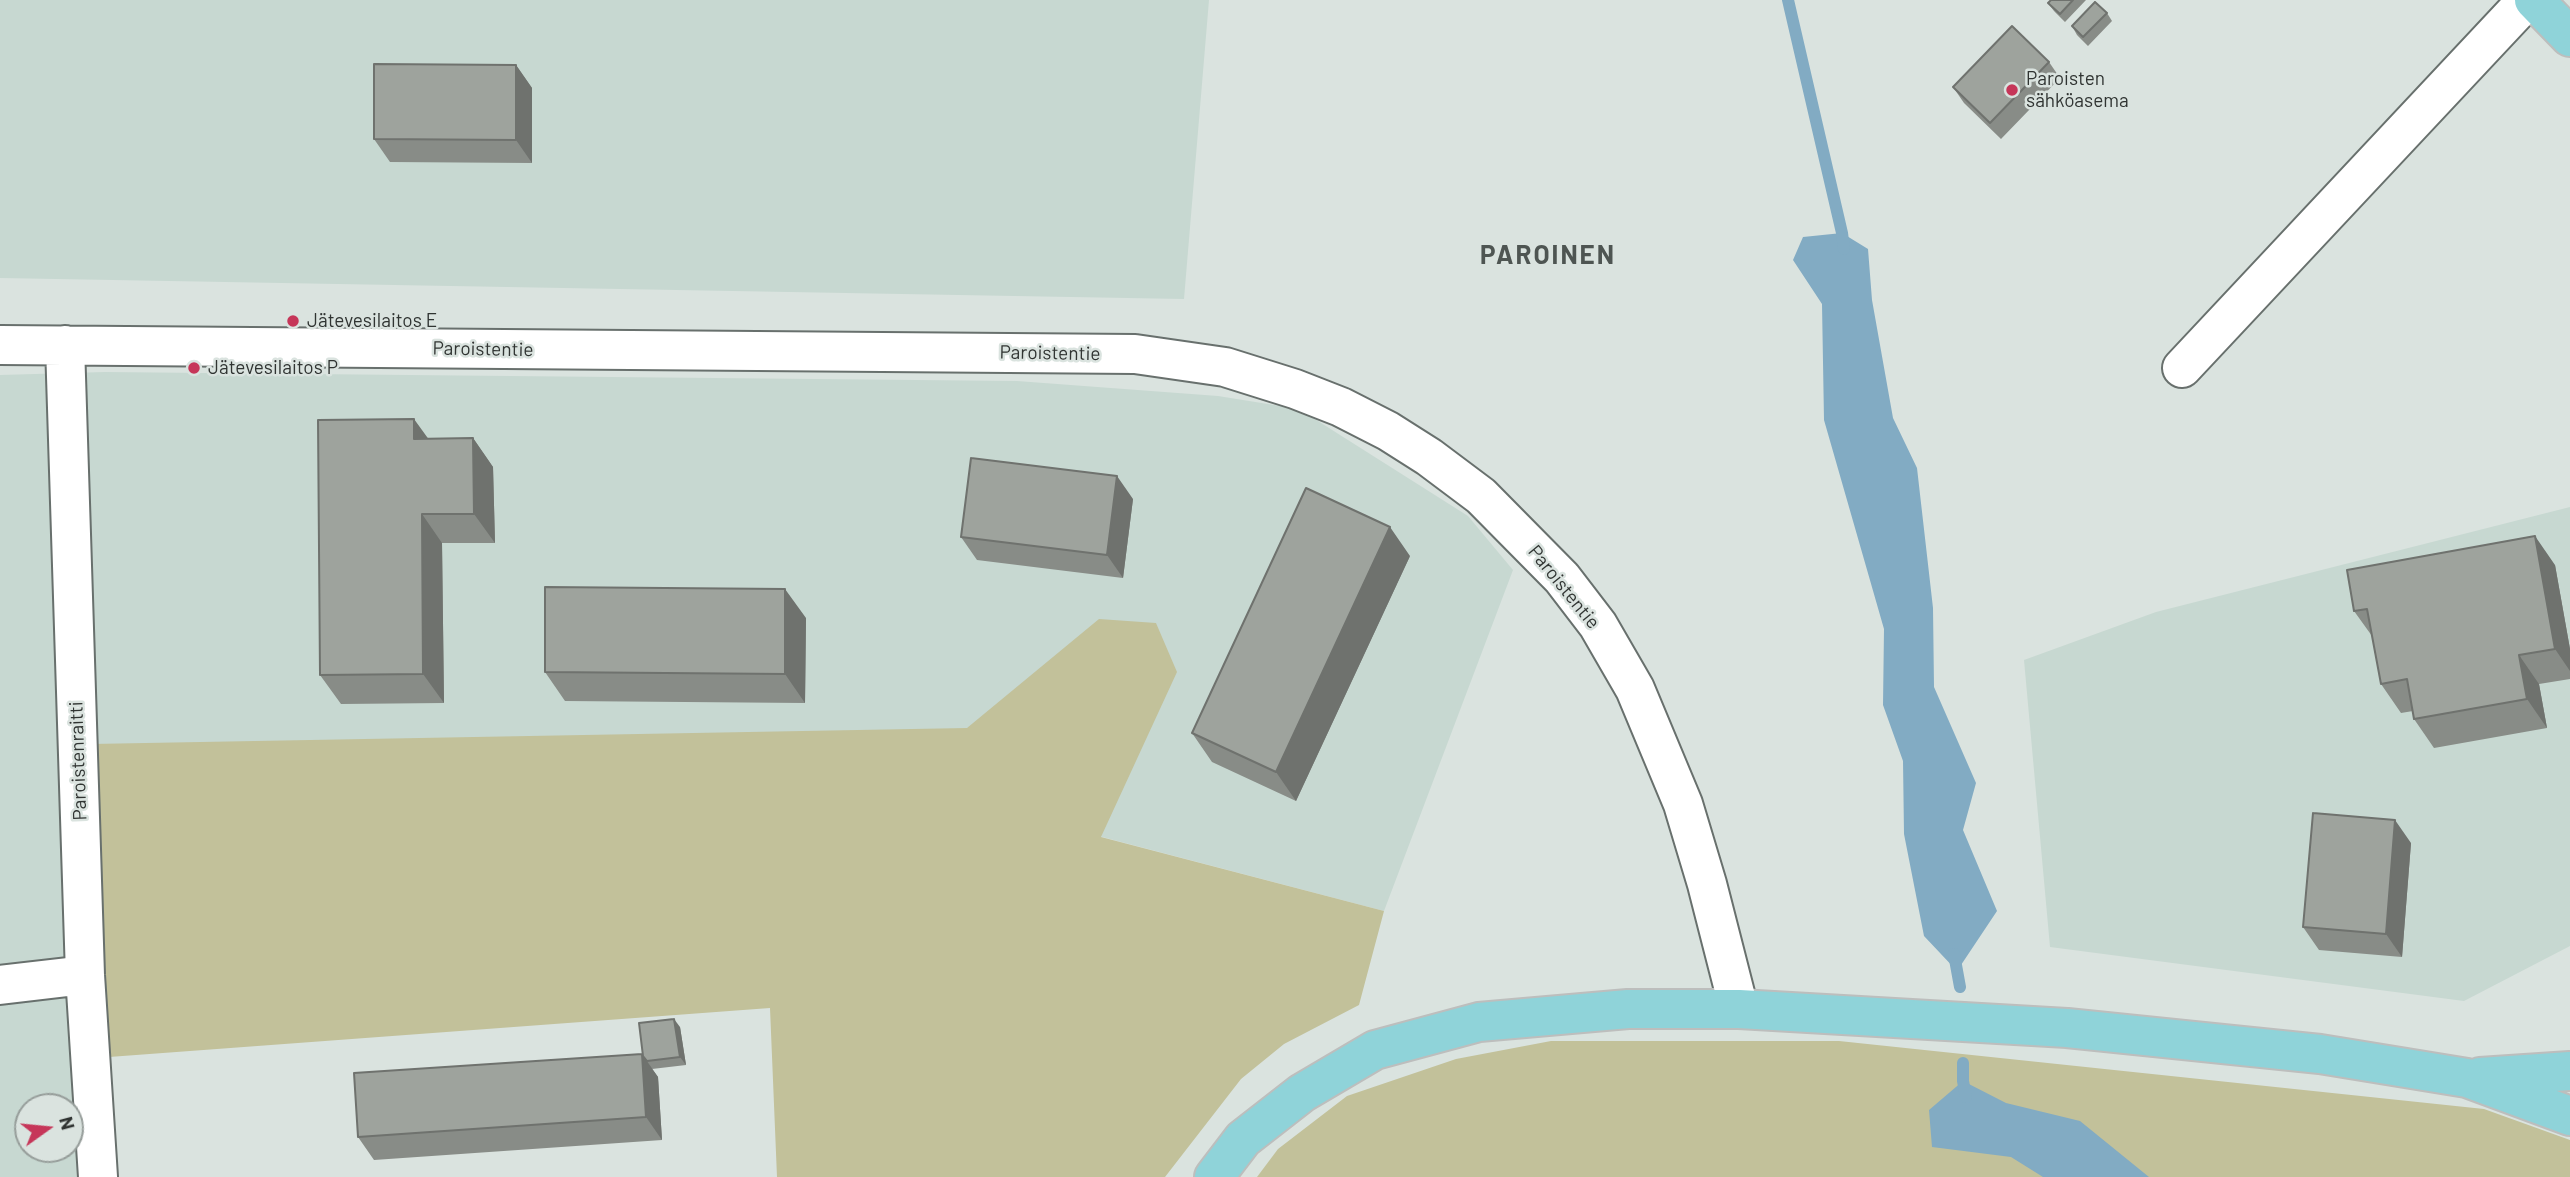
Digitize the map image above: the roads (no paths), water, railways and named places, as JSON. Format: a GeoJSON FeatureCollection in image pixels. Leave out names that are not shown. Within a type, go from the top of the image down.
{"type":"FeatureCollection","features":[{"type":"Feature","properties":{"kind":"main road"},"geometry":{"type":"LineString","coordinates":[[2533,0],[2570,37]]}},
{"type":"Feature","properties":{"kind":"main road"},"geometry":{"type":"LineString","coordinates":[[1214,1177],[1243,1139],[1253,1131],[1302,1093],[1375,1049],[1479,1022],[1628,1009],[1739,1009],[2105,1031],[2320,1054],[2467,1078],[2570,1116]]}},
{"type":"Feature","properties":{"kind":"main road"},"geometry":{"type":"LineString","coordinates":[[2467,1078],[2570,1071]]}},
{"type":"Feature","properties":{"kind":"street"},"geometry":{"type":"LineString","coordinates":[[2182,368],[2527,0]]}},
{"type":"Feature","properties":{"kind":"street","name":"Paroistentie"},"geometry":{"type":"LineString","coordinates":[[0,345],[1135,354],[1225,367],[1295,389],[1341,407],[1388,431],[1429,457],[1481,496],[1562,578],[1598,625],[1634,689],[1683,804],[1739,1009]]}},
{"type":"Feature","properties":{"kind":"street","name":"Paroistenraitti"},"geometry":{"type":"LineString","coordinates":[[65,345],[85,975],[98,1177]]}},
{"type":"Feature","properties":{"kind":"street"},"geometry":{"type":"LineString","coordinates":[[0,985],[85,975]]}},
{"type":"Feature","properties":{"kind":"water"},"geometry":{"type":"Polygon","coordinates":[[[1842,233],[1868,249],[1872,300],[1893,418],[1917,468],[1933,608],[1934,687],[1976,783],[1963,830],[1997,911],[1957,971],[1924,936],[1904,834],[1903,761],[1883,705],[1884,629],[1824,420],[1822,304],[1793,260],[1803,237],[1842,233]]]}},
{"type":"Feature","properties":{"kind":"water"},"geometry":{"type":"Polygon","coordinates":[[[1963,1081],[2006,1103],[2080,1121],[2149,1177],[2043,1177],[2011,1157],[1932,1147],[1929,1110],[1963,1081]]]}},
{"type":"Feature","properties":{"kind":"waterway"},"geometry":{"type":"LineString","coordinates":[[1788,0],[1844,249]]}},
{"type":"Feature","properties":{"kind":"waterway"},"geometry":{"type":"LineString","coordinates":[[1954,954],[1960,987]]}},
{"type":"Feature","properties":{"kind":"waterway"},"geometry":{"type":"LineString","coordinates":[[1963,1063],[1966,1097]]}},
{"type":"Feature","properties":{"kind":"place","name":"Paroisten sähköasema"},"geometry":{"type":"Point","coordinates":[2012,90]}},
{"type":"Feature","properties":{"kind":"place","name":"Jätevesilaitos E"},"geometry":{"type":"Point","coordinates":[293,321]}},
{"type":"Feature","properties":{"kind":"place","name":"Jätevesilaitos P"},"geometry":{"type":"Point","coordinates":[194,368]}},
{"type":"Feature","properties":{"kind":"district","name":"PAROINEN"},"geometry":{"type":"Point","coordinates":[1548,255]}}]}
